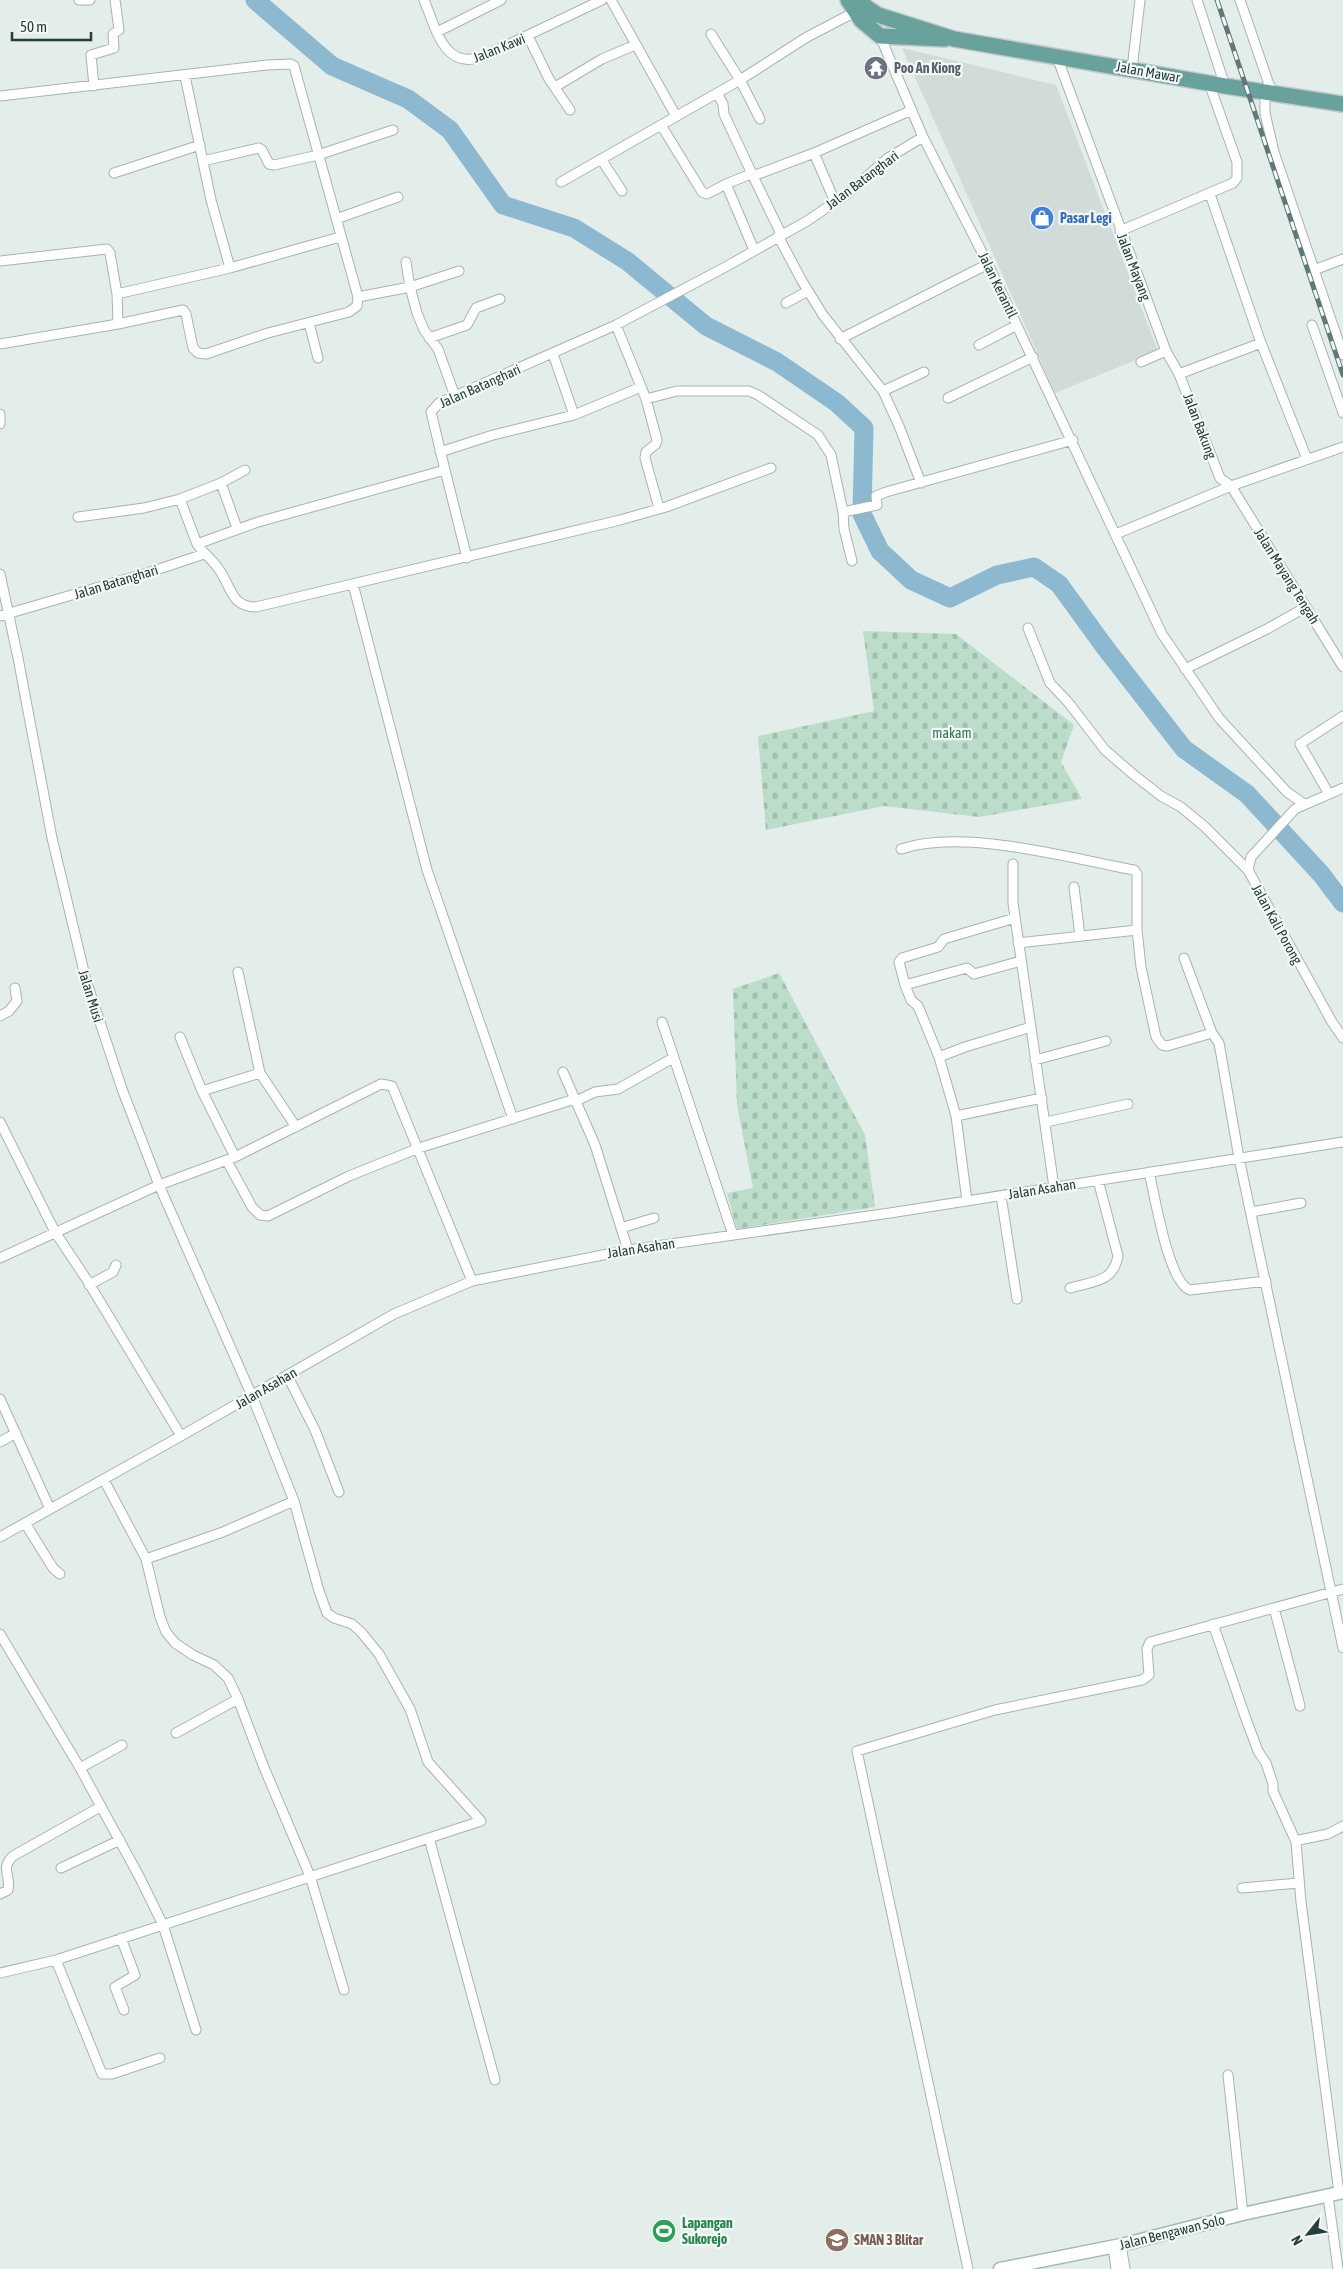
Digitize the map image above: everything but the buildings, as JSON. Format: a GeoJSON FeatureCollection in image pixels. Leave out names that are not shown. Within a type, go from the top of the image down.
{"type":"FeatureCollection","features":[{"type":"Feature","properties":{"kind":"main road","name":"Jalan Mawar"},"geometry":{"type":"LineString","coordinates":[[855,4],[878,15],[954,39],[1343,105]]}},
{"type":"Feature","properties":{"kind":"main road"},"geometry":{"type":"LineString","coordinates":[[855,4],[869,29],[880,36]]}},
{"type":"Feature","properties":{"kind":"main road","name":"Jalan Mawar"},"geometry":{"type":"LineString","coordinates":[[880,36],[930,40],[954,39]]}},
{"type":"Feature","properties":{"kind":"main road","name":"Jalan Bengawan Solo"},"geometry":{"type":"LineString","coordinates":[[1000,2269],[1117,2246],[1243,2214],[1337,2194]]}},
{"type":"Feature","properties":{"kind":"street"},"geometry":{"type":"LineString","coordinates":[[79,0],[90,0]]}},
{"type":"Feature","properties":{"kind":"street"},"geometry":{"type":"LineString","coordinates":[[94,86],[91,55],[114,48],[113,34],[119,30],[115,0]]}},
{"type":"Feature","properties":{"kind":"street","name":"Jalan Kawi"},"geometry":{"type":"LineString","coordinates":[[424,0],[447,51],[466,60],[484,56],[602,0]]}},
{"type":"Feature","properties":{"kind":"street"},"geometry":{"type":"LineString","coordinates":[[437,32],[501,0]]}},
{"type":"Feature","properties":{"kind":"street"},"geometry":{"type":"LineString","coordinates":[[611,0],[676,116]]}},
{"type":"Feature","properties":{"kind":"street"},"geometry":{"type":"LineString","coordinates":[[1132,69],[1140,0]]}},
{"type":"Feature","properties":{"kind":"street"},"geometry":{"type":"LineString","coordinates":[[1197,0],[1225,86]]}},
{"type":"Feature","properties":{"kind":"street"},"geometry":{"type":"LineString","coordinates":[[1240,0],[1269,93],[1265,113],[1274,152],[1343,355]]}},
{"type":"Feature","properties":{"kind":"street"},"geometry":{"type":"LineString","coordinates":[[561,182],[740,80],[855,4]]}},
{"type":"Feature","properties":{"kind":"street"},"geometry":{"type":"LineString","coordinates":[[711,34],[740,80],[760,119]]}},
{"type":"Feature","properties":{"kind":"street"},"geometry":{"type":"LineString","coordinates":[[528,36],[554,88],[570,110]]}},
{"type":"Feature","properties":{"kind":"street","name":"Jalan Kerantil"},"geometry":{"type":"LineString","coordinates":[[880,36],[923,137],[988,264],[1073,440],[1162,634],[1184,669],[1235,738],[1287,792],[1304,804]]}},
{"type":"Feature","properties":{"kind":"street"},"geometry":{"type":"LineString","coordinates":[[554,88],[602,59],[635,44]]}},
{"type":"Feature","properties":{"kind":"street","name":"Jalan Mayang"},"geometry":{"type":"LineString","coordinates":[[1057,57],[1120,231],[1166,351],[1173,362]]}},
{"type":"Feature","properties":{"kind":"street"},"geometry":{"type":"LineString","coordinates":[[0,96],[267,65],[291,64],[294,66],[358,297],[357,306],[349,312],[206,354],[198,353],[193,348],[186,314],[183,310],[118,324],[0,344]]}},
{"type":"Feature","properties":{"kind":"street"},"geometry":{"type":"LineString","coordinates":[[185,76],[203,162],[230,268]]}},
{"type":"Feature","properties":{"kind":"street"},"geometry":{"type":"LineString","coordinates":[[1120,231],[1233,183],[1238,171],[1237,162],[1209,83]]}},
{"type":"Feature","properties":{"kind":"street"},"geometry":{"type":"LineString","coordinates":[[717,93],[723,104],[724,114],[752,175],[808,291],[840,339],[883,391],[921,483]]}},
{"type":"Feature","properties":{"kind":"street"},"geometry":{"type":"LineString","coordinates":[[661,125],[702,192],[707,194],[726,184],[814,153],[912,110]]}},
{"type":"Feature","properties":{"kind":"street"},"geometry":{"type":"LineString","coordinates":[[203,162],[259,148],[269,164],[274,165],[318,155],[393,130]]}},
{"type":"Feature","properties":{"kind":"street","name":"Jalan Batanghari"},"geometry":{"type":"LineString","coordinates":[[467,558],[440,452],[432,412],[439,403],[553,354],[644,311],[754,250],[835,202],[847,194],[888,158],[923,137]]}},
{"type":"Feature","properties":{"kind":"street"},"geometry":{"type":"LineString","coordinates":[[114,173],[200,145]]}},
{"type":"Feature","properties":{"kind":"street"},"geometry":{"type":"LineString","coordinates":[[814,153],[835,202]]}},
{"type":"Feature","properties":{"kind":"street"},"geometry":{"type":"LineString","coordinates":[[601,159],[622,191]]}},
{"type":"Feature","properties":{"kind":"street"},"geometry":{"type":"LineString","coordinates":[[726,184],[754,250]]}},
{"type":"Feature","properties":{"kind":"street"},"geometry":{"type":"LineString","coordinates":[[1210,194],[1261,343],[1307,459]]}},
{"type":"Feature","properties":{"kind":"street"},"geometry":{"type":"LineString","coordinates":[[336,219],[398,197]]}},
{"type":"Feature","properties":{"kind":"street"},"geometry":{"type":"LineString","coordinates":[[117,294],[230,268],[340,237]]}},
{"type":"Feature","properties":{"kind":"street"},"geometry":{"type":"LineString","coordinates":[[0,261],[107,249],[110,253],[117,294],[118,324]]}},
{"type":"Feature","properties":{"kind":"street"},"geometry":{"type":"LineString","coordinates":[[1314,270],[1343,259]]}},
{"type":"Feature","properties":{"kind":"street"},"geometry":{"type":"LineString","coordinates":[[406,262],[416,313],[438,349],[455,396]]}},
{"type":"Feature","properties":{"kind":"street"},"geometry":{"type":"LineString","coordinates":[[840,339],[988,264]]}},
{"type":"Feature","properties":{"kind":"street"},"geometry":{"type":"LineString","coordinates":[[358,297],[410,287],[459,272]]}},
{"type":"Feature","properties":{"kind":"street"},"geometry":{"type":"LineString","coordinates":[[786,303],[808,291]]}},
{"type":"Feature","properties":{"kind":"street"},"geometry":{"type":"LineString","coordinates":[[430,338],[467,325],[476,308],[500,299]]}},
{"type":"Feature","properties":{"kind":"street"},"geometry":{"type":"LineString","coordinates":[[309,323],[318,358]]}},
{"type":"Feature","properties":{"kind":"street"},"geometry":{"type":"LineString","coordinates":[[616,325],[646,399],[657,440],[656,444],[646,452],[646,458],[659,508]]}},
{"type":"Feature","properties":{"kind":"street"},"geometry":{"type":"LineString","coordinates":[[979,345],[1017,325]]}},
{"type":"Feature","properties":{"kind":"street"},"geometry":{"type":"LineString","coordinates":[[1312,325],[1343,412]]}},
{"type":"Feature","properties":{"kind":"street"},"geometry":{"type":"LineString","coordinates":[[1179,374],[1261,343]]}},
{"type":"Feature","properties":{"kind":"street"},"geometry":{"type":"LineString","coordinates":[[1141,362],[1166,351]]}},
{"type":"Feature","properties":{"kind":"street"},"geometry":{"type":"LineString","coordinates":[[553,354],[574,415]]}},
{"type":"Feature","properties":{"kind":"street"},"geometry":{"type":"LineString","coordinates":[[948,398],[1033,357]]}},
{"type":"Feature","properties":{"kind":"street","name":"Jalan Bakung"},"geometry":{"type":"LineString","coordinates":[[1173,362],[1220,478],[1231,486]]}},
{"type":"Feature","properties":{"kind":"street"},"geometry":{"type":"LineString","coordinates":[[883,391],[924,372]]}},
{"type":"Feature","properties":{"kind":"street"},"geometry":{"type":"LineString","coordinates":[[440,452],[493,435],[574,415],[640,387]]}},
{"type":"Feature","properties":{"kind":"street"},"geometry":{"type":"LineString","coordinates":[[646,399],[677,391],[749,391],[818,435],[833,461],[846,512],[844,529],[852,561]]}},
{"type":"Feature","properties":{"kind":"street"},"geometry":{"type":"LineString","coordinates":[[0,414],[0,424]]}},
{"type":"Feature","properties":{"kind":"street"},"geometry":{"type":"LineString","coordinates":[[846,512],[877,505],[877,496],[1073,440]]}},
{"type":"Feature","properties":{"kind":"street"},"geometry":{"type":"LineString","coordinates":[[1116,534],[1231,486],[1343,446]]}},
{"type":"Feature","properties":{"kind":"street"},"geometry":{"type":"LineString","coordinates":[[180,499],[197,544],[204,554],[218,567],[238,603],[245,607],[256,607],[467,558],[659,508],[771,468]]}},
{"type":"Feature","properties":{"kind":"street"},"geometry":{"type":"LineString","coordinates":[[78,516],[144,508],[180,499],[221,483],[245,470]]}},
{"type":"Feature","properties":{"kind":"street"},"geometry":{"type":"LineString","coordinates":[[197,544],[237,528],[445,470]]}},
{"type":"Feature","properties":{"kind":"street"},"geometry":{"type":"LineString","coordinates":[[221,483],[237,528]]}},
{"type":"Feature","properties":{"kind":"street","name":"Jalan Mayang Tengah"},"geometry":{"type":"LineString","coordinates":[[1231,486],[1343,667]]}},
{"type":"Feature","properties":{"kind":"street","name":"Jalan Batanghari"},"geometry":{"type":"LineString","coordinates":[[4,615],[147,574],[204,554]]}},
{"type":"Feature","properties":{"kind":"street","name":"Jalan Musi"},"geometry":{"type":"LineString","coordinates":[[0,575],[4,615],[52,838],[86,980],[122,1089],[159,1184],[252,1396],[294,1501],[319,1591],[331,1616],[352,1624],[379,1654],[410,1709],[428,1762],[481,1821],[429,1838]]}},
{"type":"Feature","properties":{"kind":"street"},"geometry":{"type":"LineString","coordinates":[[353,584],[427,870],[512,1119]]}},
{"type":"Feature","properties":{"kind":"street"},"geometry":{"type":"LineString","coordinates":[[1184,669],[1267,628],[1306,606]]}},
{"type":"Feature","properties":{"kind":"street"},"geometry":{"type":"LineString","coordinates":[[1028,628],[1050,683],[1068,702],[1105,750],[1161,796],[1181,807],[1205,827],[1248,870]]}},
{"type":"Feature","properties":{"kind":"street"},"geometry":{"type":"LineString","coordinates":[[1329,794],[1300,744],[1343,716]]}},
{"type":"Feature","properties":{"kind":"street","name":"Jalan Kali Porong"},"geometry":{"type":"LineString","coordinates":[[1343,788],[1295,809],[1268,841],[1251,857],[1248,870],[1343,1038]]}},
{"type":"Feature","properties":{"kind":"street"},"geometry":{"type":"LineString","coordinates":[[901,849],[936,842],[1010,846],[1134,870],[1138,880],[1137,930],[1141,967],[1156,1037],[1159,1042],[1167,1046],[1212,1033]]}},
{"type":"Feature","properties":{"kind":"street"},"geometry":{"type":"LineString","coordinates":[[1013,864],[1018,943],[1046,1122],[1054,1187]]}},
{"type":"Feature","properties":{"kind":"street"},"geometry":{"type":"LineString","coordinates":[[1074,887],[1080,936]]}},
{"type":"Feature","properties":{"kind":"street"},"geometry":{"type":"LineString","coordinates":[[967,1201],[956,1116],[939,1058],[918,1006],[911,1000],[899,962],[902,958],[938,947],[944,939],[1015,918]]}},
{"type":"Feature","properties":{"kind":"street"},"geometry":{"type":"LineString","coordinates":[[1018,943],[1137,930]]}},
{"type":"Feature","properties":{"kind":"street"},"geometry":{"type":"LineString","coordinates":[[1184,958],[1212,1033],[1218,1038],[1239,1158],[1252,1212],[1343,1648]]}},
{"type":"Feature","properties":{"kind":"street"},"geometry":{"type":"LineString","coordinates":[[905,985],[967,968],[974,974],[1021,961]]}},
{"type":"Feature","properties":{"kind":"street"},"geometry":{"type":"LineString","coordinates":[[238,972],[260,1073],[296,1127]]}},
{"type":"Feature","properties":{"kind":"street"},"geometry":{"type":"LineString","coordinates":[[0,1016],[9,1011],[17,1001],[15,988]]}},
{"type":"Feature","properties":{"kind":"street"},"geometry":{"type":"LineString","coordinates":[[662,1022],[733,1235]]}},
{"type":"Feature","properties":{"kind":"street"},"geometry":{"type":"LineString","coordinates":[[939,1058],[966,1046],[1031,1027]]}},
{"type":"Feature","properties":{"kind":"street"},"geometry":{"type":"LineString","coordinates":[[180,1037],[252,1207],[260,1215],[268,1216],[349,1176],[419,1148],[576,1100],[595,1092],[618,1090],[674,1058]]}},
{"type":"Feature","properties":{"kind":"street"},"geometry":{"type":"LineString","coordinates":[[1035,1060],[1106,1041]]}},
{"type":"Feature","properties":{"kind":"street"},"geometry":{"type":"LineString","coordinates":[[563,1072],[595,1145],[628,1250]]}},
{"type":"Feature","properties":{"kind":"street"},"geometry":{"type":"LineString","coordinates":[[202,1091],[260,1073]]}},
{"type":"Feature","properties":{"kind":"street"},"geometry":{"type":"LineString","coordinates":[[0,1258],[159,1184],[231,1159],[381,1084],[388,1084],[392,1086],[419,1148],[472,1281]]}},
{"type":"Feature","properties":{"kind":"street"},"geometry":{"type":"LineString","coordinates":[[956,1116],[1042,1098]]}},
{"type":"Feature","properties":{"kind":"street"},"geometry":{"type":"LineString","coordinates":[[1046,1122],[1128,1104]]}},
{"type":"Feature","properties":{"kind":"street"},"geometry":{"type":"LineString","coordinates":[[1,1126],[55,1232],[181,1436]]}},
{"type":"Feature","properties":{"kind":"street","name":"Jalan Asahan"},"geometry":{"type":"LineString","coordinates":[[0,1536],[104,1480],[394,1314],[472,1281],[628,1250],[1001,1196],[1343,1142]]}},
{"type":"Feature","properties":{"kind":"street"},"geometry":{"type":"LineString","coordinates":[[1149,1172],[1172,1269],[1185,1288],[1190,1290],[1266,1281]]}},
{"type":"Feature","properties":{"kind":"street"},"geometry":{"type":"LineString","coordinates":[[1070,1288],[1108,1277],[1116,1268],[1118,1256],[1098,1180]]}},
{"type":"Feature","properties":{"kind":"street"},"geometry":{"type":"LineString","coordinates":[[1001,1196],[1017,1299]]}},
{"type":"Feature","properties":{"kind":"street"},"geometry":{"type":"LineString","coordinates":[[1252,1212],[1301,1202]]}},
{"type":"Feature","properties":{"kind":"street"},"geometry":{"type":"LineString","coordinates":[[621,1228],[654,1218]]}},
{"type":"Feature","properties":{"kind":"street"},"geometry":{"type":"LineString","coordinates":[[89,1285],[113,1272],[116,1265]]}},
{"type":"Feature","properties":{"kind":"street"},"geometry":{"type":"LineString","coordinates":[[287,1375],[315,1430],[339,1492]]}},
{"type":"Feature","properties":{"kind":"street"},"geometry":{"type":"LineString","coordinates":[[0,1399],[50,1509]]}},
{"type":"Feature","properties":{"kind":"street"},"geometry":{"type":"LineString","coordinates":[[0,1442],[16,1434]]}},
{"type":"Feature","properties":{"kind":"street"},"geometry":{"type":"LineString","coordinates":[[104,1480],[150,1558],[160,1617],[166,1632],[175,1643],[192,1655],[214,1665],[228,1678],[238,1699],[262,1765],[310,1876],[344,1990]]}},
{"type":"Feature","properties":{"kind":"street"},"geometry":{"type":"LineString","coordinates":[[150,1558],[222,1532],[294,1501]]}},
{"type":"Feature","properties":{"kind":"street"},"geometry":{"type":"LineString","coordinates":[[25,1523],[53,1568],[60,1574]]}},
{"type":"Feature","properties":{"kind":"street"},"geometry":{"type":"LineString","coordinates":[[968,2269],[858,1751],[995,1710],[1142,1680],[1149,1675],[1147,1649],[1150,1642],[1343,1589]]}},
{"type":"Feature","properties":{"kind":"street"},"geometry":{"type":"LineString","coordinates":[[1274,1608],[1300,1706]]}},
{"type":"Feature","properties":{"kind":"street"},"geometry":{"type":"LineString","coordinates":[[1213,1624],[1249,1727],[1266,1763],[1273,1784],[1273,1791],[1296,1842],[1298,1852],[1299,1883],[1337,2194],[1338,2269]]}},
{"type":"Feature","properties":{"kind":"street"},"geometry":{"type":"LineString","coordinates":[[0,1634],[80,1768],[120,1840],[162,1925],[196,2030]]}},
{"type":"Feature","properties":{"kind":"street"},"geometry":{"type":"LineString","coordinates":[[176,1733],[238,1699]]}},
{"type":"Feature","properties":{"kind":"street"},"geometry":{"type":"LineString","coordinates":[[80,1768],[122,1745]]}},
{"type":"Feature","properties":{"kind":"street"},"geometry":{"type":"LineString","coordinates":[[0,1894],[8,1890],[9,1885],[5,1867],[6,1862],[13,1856],[100,1807]]}},
{"type":"Feature","properties":{"kind":"street"},"geometry":{"type":"LineString","coordinates":[[1296,1842],[1334,1832],[1343,1826]]}},
{"type":"Feature","properties":{"kind":"street"},"geometry":{"type":"LineString","coordinates":[[0,1973],[56,1960],[429,1838],[494,2080]]}},
{"type":"Feature","properties":{"kind":"street"},"geometry":{"type":"LineString","coordinates":[[60,1868],[120,1840]]}},
{"type":"Feature","properties":{"kind":"street"},"geometry":{"type":"LineString","coordinates":[[1242,1888],[1299,1883]]}},
{"type":"Feature","properties":{"kind":"street"},"geometry":{"type":"LineString","coordinates":[[121,1938],[135,1975],[115,1987],[124,2010]]}},
{"type":"Feature","properties":{"kind":"street"},"geometry":{"type":"LineString","coordinates":[[56,1960],[102,2074],[112,2074],[160,2058]]}},
{"type":"Feature","properties":{"kind":"street"},"geometry":{"type":"LineString","coordinates":[[1228,2075],[1243,2214]]}},
{"type":"Feature","properties":{"kind":"street"},"geometry":{"type":"LineString","coordinates":[[1116,2269],[1117,2246]]}},
{"type":"Feature","properties":{"kind":"street"},"geometry":{"type":"LineString","coordinates":[[1117,2246],[1125,2269]]}},
{"type":"Feature","properties":{"kind":"shaded area","name":"Pasar Legi"},"geometry":{"type":"Polygon","coordinates":[[[902,48],[1056,85],[1158,351],[1055,393],[902,48]]]}},
{"type":"Feature","properties":{"kind":"green space","name":"makam"},"geometry":{"type":"Polygon","coordinates":[[[863,631],[956,634],[1074,725],[1061,762],[1082,799],[979,817],[884,806],[766,830],[758,736],[874,711],[863,631]]]}},
{"type":"Feature","properties":{"kind":"green space"},"geometry":{"type":"Polygon","coordinates":[[[779,973],[865,1135],[875,1207],[737,1229],[727,1193],[753,1188],[737,1105],[733,989],[779,973]]]}},
{"type":"Feature","properties":{"kind":"waterway"},"geometry":{"type":"LineString","coordinates":[[255,0],[332,66],[408,99],[450,130],[503,205],[574,228],[627,261],[706,326],[777,362],[837,403],[864,428],[862,514],[880,551],[911,580],[950,598],[997,575],[1034,567],[1059,584],[1104,646],[1184,749],[1247,794],[1321,874],[1343,903]]}},
{"type":"Feature","properties":{"kind":"railway"},"geometry":{"type":"LineString","coordinates":[[1217,0],[1343,375]]}},
{"type":"Feature","properties":{"kind":"place","name":"Poo An Kiong"},"geometry":{"type":"Point","coordinates":[876,68]}},
{"type":"Feature","properties":{"kind":"place","name":"Pasar Legi"},"geometry":{"type":"Point","coordinates":[1042,218]}},
{"type":"Feature","properties":{"kind":"place","name":"Lapangan Sukorejo"},"geometry":{"type":"Point","coordinates":[664,2231]}},
{"type":"Feature","properties":{"kind":"place","name":"SMAN 3 Blitar"},"geometry":{"type":"Point","coordinates":[837,2240]}}]}
